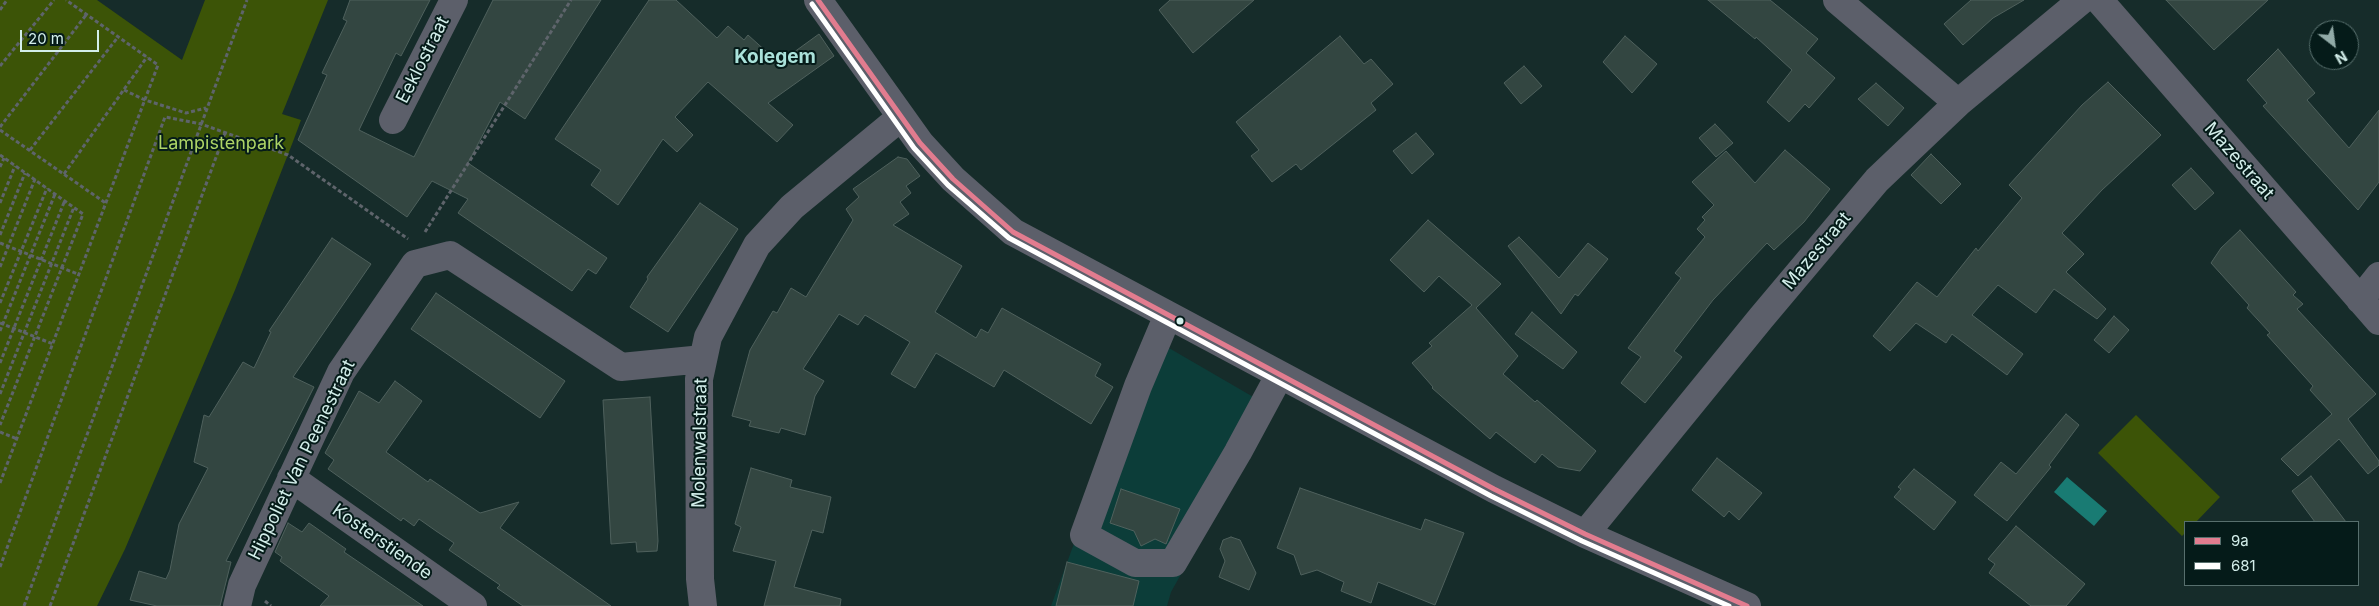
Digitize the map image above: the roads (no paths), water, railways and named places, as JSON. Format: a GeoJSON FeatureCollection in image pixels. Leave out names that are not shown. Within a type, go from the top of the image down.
{"type":"FeatureCollection","features":[{"type":"Feature","properties":{"kind":"street","name":"Eeklostraat"},"geometry":{"type":"LineString","coordinates":[[393,120],[454,0]]}},
{"type":"Feature","properties":{"kind":"street"},"geometry":{"type":"LineString","coordinates":[[818,0],[920,143],[953,179],[1013,232],[1279,376],[1585,534],[1747,606]]}},
{"type":"Feature","properties":{"kind":"street"},"geometry":{"type":"LineString","coordinates":[[1837,0],[1958,104]]}},
{"type":"Feature","properties":{"kind":"street","name":"Mazestraat"},"geometry":{"type":"LineString","coordinates":[[1585,534],[1864,196],[1958,104],[2082,0]]}},
{"type":"Feature","properties":{"kind":"street","name":"Mazestraat"},"geometry":{"type":"LineString","coordinates":[[2099,0],[2379,322]]}},
{"type":"Feature","properties":{"kind":"street","name":"Molenwalstraat"},"geometry":{"type":"LineString","coordinates":[[704,606],[700,579],[699,388],[708,338],[757,245],[792,207],[901,117]]}},
{"type":"Feature","properties":{"kind":"street","name":"Hippoliet Van Peenestraat"},"geometry":{"type":"LineString","coordinates":[[237,606],[242,585],[341,372],[420,254],[450,254],[621,367],[703,359]]}},
{"type":"Feature","properties":{"kind":"street"},"geometry":{"type":"LineString","coordinates":[[2360,300],[2379,276]]}},
{"type":"Feature","properties":{"kind":"street"},"geometry":{"type":"LineString","coordinates":[[1168,315],[1138,386],[1084,535],[1093,540],[1135,563],[1173,563],[1238,452],[1279,376]]}},
{"type":"Feature","properties":{"kind":"street","name":"Kosterstiende"},"geometry":{"type":"LineString","coordinates":[[291,478],[473,606]]}},
{"type":"Feature","properties":{"kind":"water"},"geometry":{"type":"Polygon","coordinates":[[[2067,477],[2107,511],[2094,526],[2054,492],[2067,477]]]}},
{"type":"Feature","properties":{"kind":"district","name":"Kolegem"},"geometry":{"type":"Point","coordinates":[775,57]}},
{"type":"Feature","properties":{"kind":"park label","name":"Lampistenpark"},"geometry":{"type":"Point","coordinates":[221,144]}}]}
